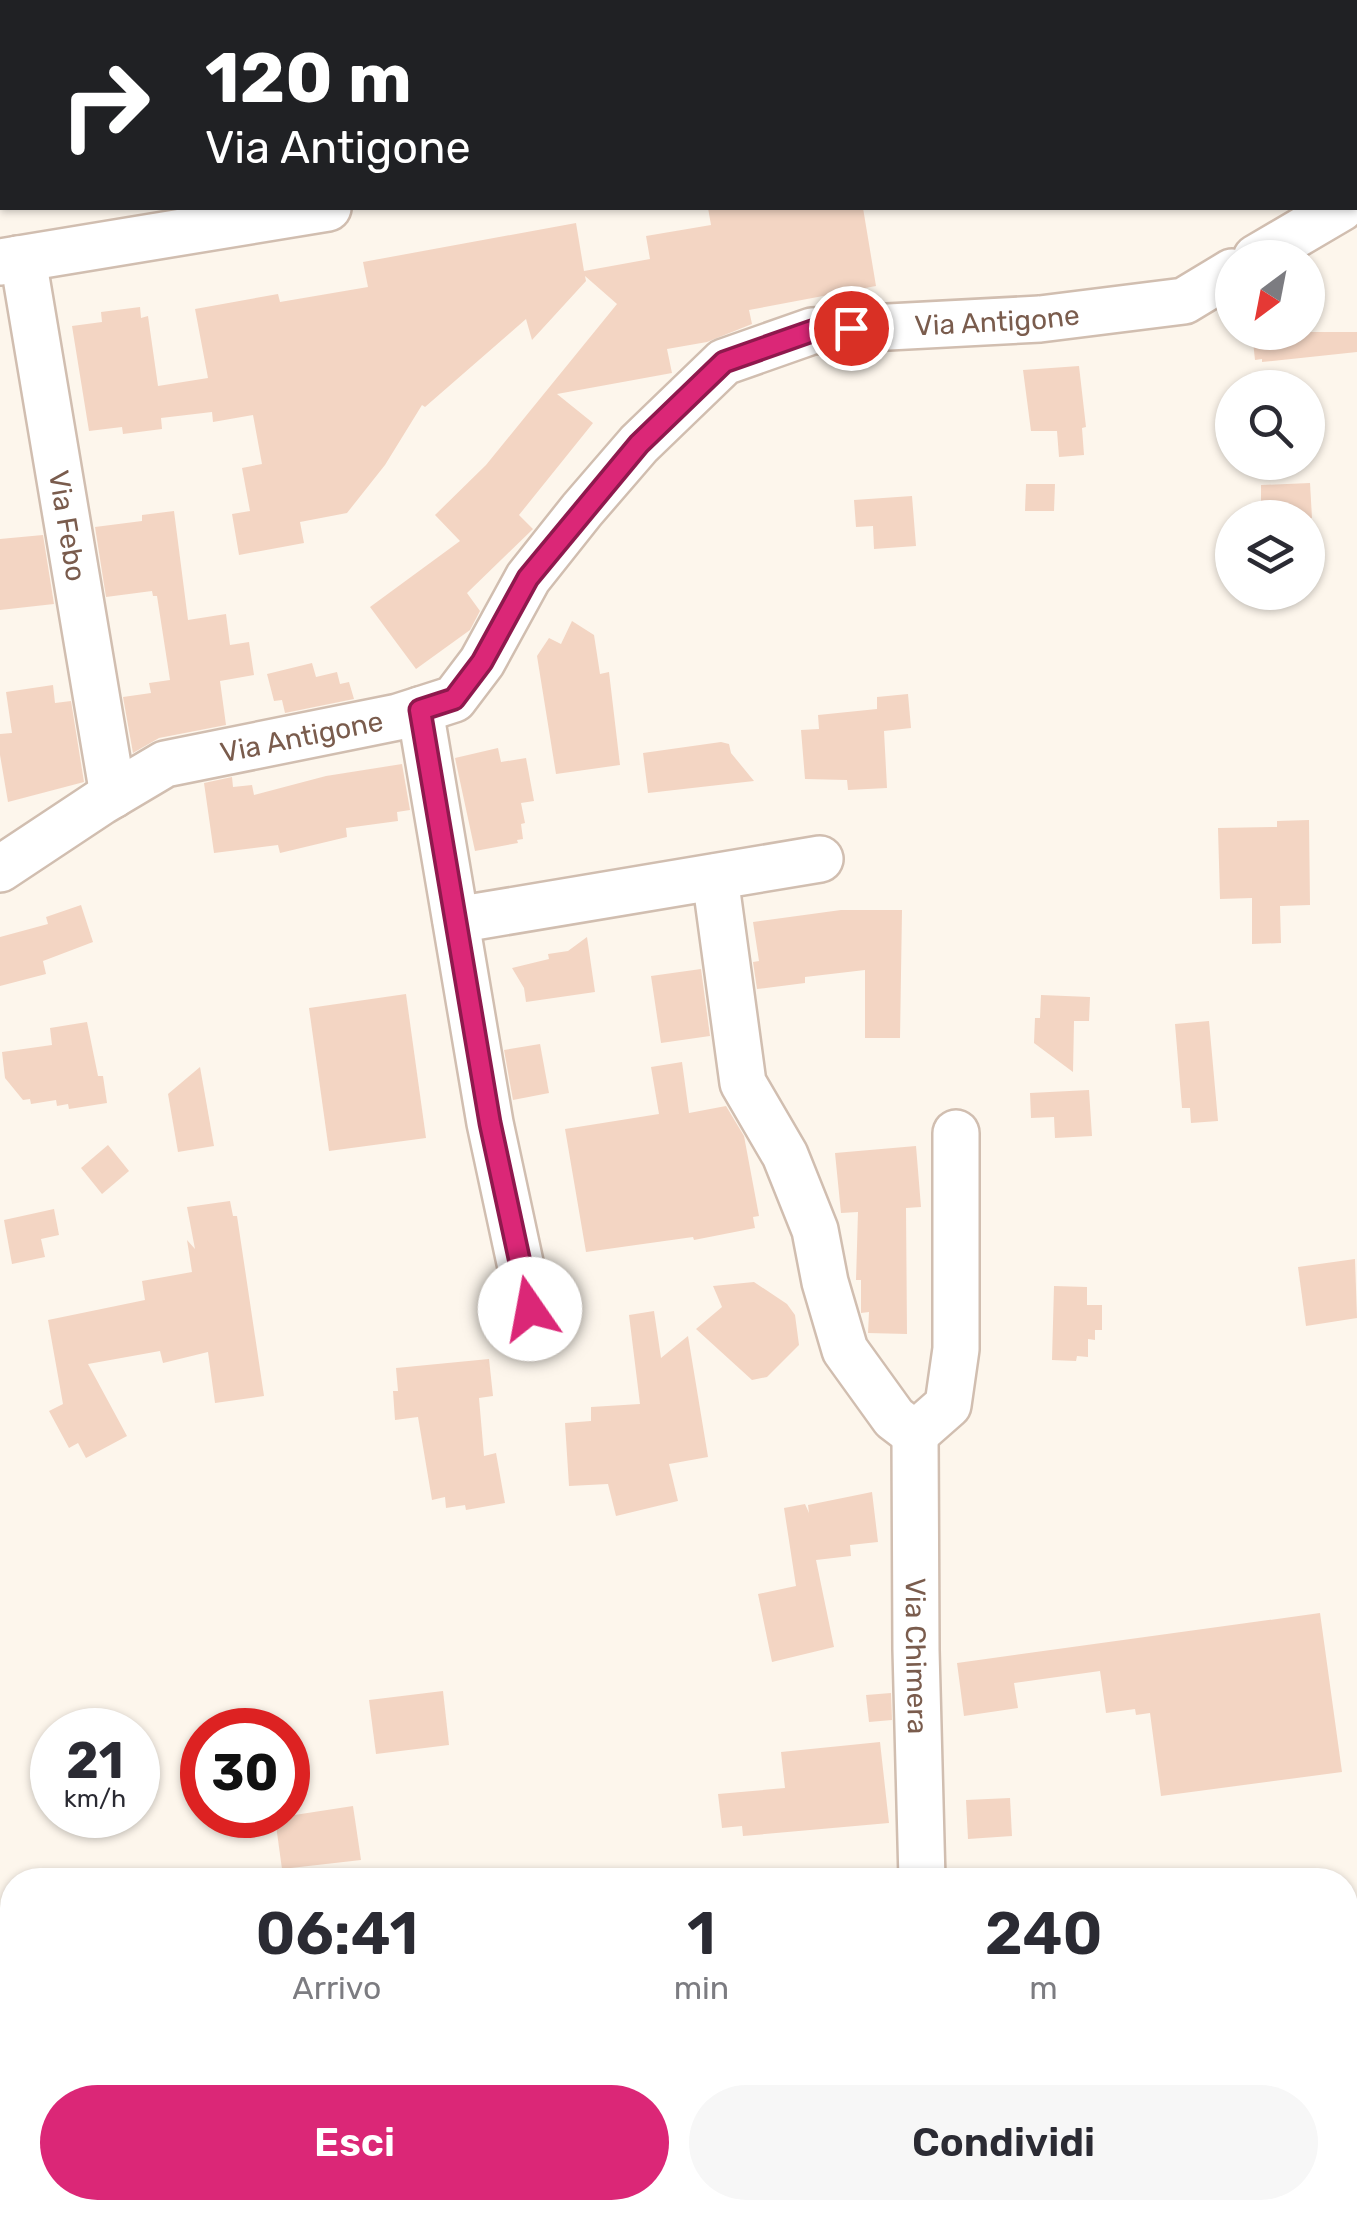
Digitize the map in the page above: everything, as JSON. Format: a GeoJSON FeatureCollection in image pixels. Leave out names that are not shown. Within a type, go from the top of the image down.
{"type":"FeatureCollection","features":[{"type":"Feature","properties":{"kind":"street"},"geometry":{"type":"LineString","coordinates":[[9,260],[115,226],[304,210]]}},
{"type":"Feature","properties":{"kind":"street"},"geometry":{"type":"LineString","coordinates":[[1287,240],[1339,210]]}},
{"type":"Feature","properties":{"kind":"street","name":"Via Febo"},"geometry":{"type":"LineString","coordinates":[[9,260],[26,278],[113,795]]}},
{"type":"Feature","properties":{"kind":"street","name":"Via Antigone"},"geometry":{"type":"LineString","coordinates":[[0,869],[166,764],[420,710],[454,699],[482,662],[528,578],[639,444],[724,362],[812,331],[1040,319],[1184,301],[1215,282]]}},
{"type":"Feature","properties":{"kind":"street"},"geometry":{"type":"LineString","coordinates":[[420,710],[490,1123],[530,1309]]}},
{"type":"Feature","properties":{"kind":"street"},"geometry":{"type":"LineString","coordinates":[[456,920],[820,859]]}},
{"type":"Feature","properties":{"kind":"street"},"geometry":{"type":"LineString","coordinates":[[715,876],[742,1083],[785,1155],[815,1230],[845,1350],[894,1418],[916,1434],[948,1404],[956,1349],[956,1133]]}},
{"type":"Feature","properties":{"kind":"street","name":"Via Chimera"},"geometry":{"type":"LineString","coordinates":[[916,1434],[922,1868]]}},
{"type":"Feature","properties":{"kind":"building"},"geometry":{"type":"Polygon","coordinates":[[[708,210],[863,210],[876,286],[749,310],[752,324],[707,342],[667,349],[672,373],[557,394],[593,423],[519,515],[533,529],[467,593],[480,611],[470,630],[416,669],[370,607],[460,541],[435,515],[486,465],[617,304],[585,276],[586,281],[532,340],[526,319],[425,407],[422,405],[385,465],[347,513],[300,522],[304,543],[239,555],[232,514],[250,511],[242,468],[262,464],[253,415],[213,422],[212,412],[161,418],[162,429],[123,434],[122,427],[89,431],[72,326],[102,322],[101,312],[140,307],[141,318],[148,316],[158,386],[208,378],[195,309],[278,294],[280,302],[368,287],[363,262],[576,223],[584,271],[650,259],[646,236],[711,225],[708,210]]]}},
{"type":"Feature","properties":{"kind":"building"},"geometry":{"type":"Polygon","coordinates":[[[1325,332],[1357,332],[1357,352],[1255,360],[1254,350],[1325,350],[1325,332]]]}},
{"type":"Feature","properties":{"kind":"building"},"geometry":{"type":"Polygon","coordinates":[[[1079,366],[1086,427],[1082,428],[1084,455],[1059,457],[1057,431],[1031,431],[1023,370],[1079,366]]]}},
{"type":"Feature","properties":{"kind":"building"},"geometry":{"type":"Polygon","coordinates":[[[1310,483],[1311,500],[1261,500],[1261,485],[1310,483]]]}},
{"type":"Feature","properties":{"kind":"building"},"geometry":{"type":"Polygon","coordinates":[[[1026,484],[1055,484],[1054,511],[1025,511],[1026,484]]]}},
{"type":"Feature","properties":{"kind":"building"},"geometry":{"type":"Polygon","coordinates":[[[912,496],[916,546],[874,549],[873,526],[856,527],[854,500],[912,496]]]}},
{"type":"Feature","properties":{"kind":"building"},"geometry":{"type":"Polygon","coordinates":[[[174,511],[188,620],[226,614],[230,645],[249,642],[254,675],[220,681],[226,725],[159,738],[133,753],[123,697],[151,693],[149,683],[170,680],[157,596],[152,591],[106,597],[95,527],[142,521],[142,515],[174,511]]]}},
{"type":"Feature","properties":{"kind":"building"},"geometry":{"type":"Polygon","coordinates":[[[43,535],[54,604],[0,610],[0,539],[43,535]]]}},
{"type":"Feature","properties":{"kind":"building"},"geometry":{"type":"Polygon","coordinates":[[[572,621],[594,635],[600,674],[609,672],[620,765],[556,774],[537,656],[549,638],[561,644],[572,621]]]}},
{"type":"Feature","properties":{"kind":"building"},"geometry":{"type":"Polygon","coordinates":[[[312,663],[316,677],[337,672],[340,684],[349,682],[354,699],[285,713],[282,700],[274,701],[267,674],[312,663]]]}},
{"type":"Feature","properties":{"kind":"building"},"geometry":{"type":"Polygon","coordinates":[[[53,685],[55,703],[71,701],[84,782],[8,802],[0,755],[0,734],[12,733],[6,692],[53,685]]]}},
{"type":"Feature","properties":{"kind":"building"},"geometry":{"type":"Polygon","coordinates":[[[908,694],[911,728],[884,731],[887,788],[848,790],[847,780],[805,779],[801,730],[819,729],[818,715],[877,709],[877,697],[908,694]]]}},
{"type":"Feature","properties":{"kind":"building"},"geometry":{"type":"Polygon","coordinates":[[[729,744],[731,753],[754,781],[648,793],[643,753],[729,744]]]}},
{"type":"Feature","properties":{"kind":"building"},"geometry":{"type":"Polygon","coordinates":[[[498,748],[501,762],[526,758],[534,801],[521,803],[523,839],[475,851],[455,758],[498,748]]]}},
{"type":"Feature","properties":{"kind":"building"},"geometry":{"type":"Polygon","coordinates":[[[402,764],[410,810],[397,812],[398,821],[346,828],[347,837],[280,853],[278,845],[214,853],[204,783],[232,777],[233,787],[252,785],[254,795],[326,776],[402,764]]]}},
{"type":"Feature","properties":{"kind":"building"},"geometry":{"type":"Polygon","coordinates":[[[1309,820],[1310,905],[1280,906],[1281,943],[1252,944],[1252,898],[1220,899],[1218,828],[1277,827],[1277,821],[1309,820]]]}},
{"type":"Feature","properties":{"kind":"building"},"geometry":{"type":"Polygon","coordinates":[[[81,905],[93,942],[43,961],[46,974],[0,986],[0,937],[48,924],[46,917],[81,905]]]}},
{"type":"Feature","properties":{"kind":"building"},"geometry":{"type":"Polygon","coordinates":[[[841,910],[902,910],[900,1038],[865,1038],[865,970],[805,977],[805,983],[757,989],[753,962],[759,961],[753,922],[841,910]]]}},
{"type":"Feature","properties":{"kind":"building"},"geometry":{"type":"Polygon","coordinates":[[[587,937],[595,992],[526,1002],[524,988],[512,968],[549,959],[548,954],[568,951],[587,937]]]}},
{"type":"Feature","properties":{"kind":"building"},"geometry":{"type":"Polygon","coordinates":[[[701,969],[710,1036],[661,1043],[651,976],[701,969]]]}},
{"type":"Feature","properties":{"kind":"building"},"geometry":{"type":"Polygon","coordinates":[[[406,994],[426,1138],[329,1151],[309,1008],[406,994]]]}},
{"type":"Feature","properties":{"kind":"building"},"geometry":{"type":"Polygon","coordinates":[[[1041,995],[1090,997],[1089,1021],[1074,1021],[1073,1072],[1034,1043],[1041,995]]]}},
{"type":"Feature","properties":{"kind":"building"},"geometry":{"type":"Polygon","coordinates":[[[1209,1021],[1218,1121],[1191,1123],[1190,1108],[1182,1108],[1175,1024],[1209,1021]]]}},
{"type":"Feature","properties":{"kind":"building"},"geometry":{"type":"Polygon","coordinates":[[[87,1022],[107,1103],[69,1109],[68,1104],[57,1106],[56,1100],[31,1104],[30,1099],[23,1100],[5,1078],[2,1052],[52,1045],[50,1028],[87,1022]]]}},
{"type":"Feature","properties":{"kind":"building"},"geometry":{"type":"Polygon","coordinates":[[[540,1044],[549,1093],[513,1100],[504,1050],[540,1044]]]}},
{"type":"Feature","properties":{"kind":"building"},"geometry":{"type":"Polygon","coordinates":[[[682,1062],[689,1113],[726,1106],[744,1136],[759,1216],[753,1217],[755,1228],[694,1240],[693,1237],[586,1252],[565,1129],[659,1114],[651,1067],[682,1062]]]}},
{"type":"Feature","properties":{"kind":"building"},"geometry":{"type":"Polygon","coordinates":[[[200,1067],[214,1146],[178,1152],[168,1094],[200,1067]]]}},
{"type":"Feature","properties":{"kind":"building"},"geometry":{"type":"Polygon","coordinates":[[[1089,1090],[1092,1136],[1055,1138],[1054,1117],[1031,1118],[1030,1093],[1089,1090]]]}},
{"type":"Feature","properties":{"kind":"building"},"geometry":{"type":"Polygon","coordinates":[[[108,1145],[129,1171],[102,1194],[81,1168],[108,1145]]]}},
{"type":"Feature","properties":{"kind":"building"},"geometry":{"type":"Polygon","coordinates":[[[916,1146],[921,1207],[906,1208],[907,1334],[868,1333],[869,1312],[861,1313],[861,1280],[856,1280],[858,1212],[841,1213],[835,1153],[916,1146]]]}},
{"type":"Feature","properties":{"kind":"building"},"geometry":{"type":"Polygon","coordinates":[[[230,1201],[233,1216],[237,1216],[264,1396],[215,1403],[208,1352],[163,1363],[160,1351],[88,1364],[127,1436],[86,1458],[78,1443],[69,1448],[49,1411],[63,1404],[48,1320],[145,1300],[142,1281],[192,1272],[187,1240],[195,1249],[187,1207],[230,1201]]]}},
{"type":"Feature","properties":{"kind":"building"},"geometry":{"type":"Polygon","coordinates":[[[54,1209],[59,1235],[41,1239],[45,1257],[12,1264],[4,1220],[54,1209]]]}},
{"type":"Feature","properties":{"kind":"building"},"geometry":{"type":"Polygon","coordinates":[[[1355,1259],[1357,1318],[1306,1326],[1298,1267],[1355,1259]]]}},
{"type":"Feature","properties":{"kind":"building"},"geometry":{"type":"Polygon","coordinates":[[[754,1282],[787,1304],[795,1315],[799,1345],[767,1377],[752,1380],[696,1329],[722,1307],[713,1286],[754,1282]]]}},
{"type":"Feature","properties":{"kind":"building"},"geometry":{"type":"Polygon","coordinates":[[[1054,1286],[1087,1287],[1087,1305],[1102,1305],[1102,1330],[1095,1330],[1095,1340],[1088,1339],[1088,1357],[1052,1360],[1054,1286]]]}},
{"type":"Feature","properties":{"kind":"building"},"geometry":{"type":"Polygon","coordinates":[[[654,1311],[661,1358],[688,1336],[708,1457],[669,1464],[678,1501],[616,1516],[608,1484],[569,1486],[565,1423],[591,1421],[591,1407],[640,1404],[629,1315],[654,1311]]]}},
{"type":"Feature","properties":{"kind":"building"},"geometry":{"type":"Polygon","coordinates":[[[489,1359],[493,1396],[479,1398],[484,1456],[496,1453],[505,1503],[466,1510],[465,1505],[446,1508],[445,1497],[432,1500],[418,1417],[395,1420],[396,1368],[489,1359]]]}},
{"type":"Feature","properties":{"kind":"building"},"geometry":{"type":"Polygon","coordinates":[[[872,1492],[878,1542],[850,1545],[851,1556],[816,1560],[834,1647],[772,1662],[758,1594],[796,1586],[784,1508],[805,1504],[809,1513],[808,1505],[872,1492]]]}},
{"type":"Feature","properties":{"kind":"building"},"geometry":{"type":"Polygon","coordinates":[[[1320,1613],[1342,1772],[1161,1796],[1150,1713],[1136,1715],[1135,1709],[1106,1713],[1100,1671],[1014,1683],[1018,1708],[964,1716],[957,1663],[1320,1613]]]}},
{"type":"Feature","properties":{"kind":"building"},"geometry":{"type":"Polygon","coordinates":[[[443,1691],[449,1745],[376,1754],[369,1700],[443,1691]]]}},
{"type":"Feature","properties":{"kind":"building"},"geometry":{"type":"Polygon","coordinates":[[[891,1693],[892,1720],[869,1722],[866,1695],[891,1693]]]}},
{"type":"Feature","properties":{"kind":"building"},"geometry":{"type":"Polygon","coordinates":[[[880,1742],[889,1823],[743,1836],[742,1826],[722,1828],[718,1794],[785,1788],[781,1752],[880,1742]]]}},
{"type":"Feature","properties":{"kind":"building"},"geometry":{"type":"Polygon","coordinates":[[[1010,1798],[1012,1836],[968,1839],[966,1800],[1010,1798]]]}},
{"type":"Feature","properties":{"kind":"building"},"geometry":{"type":"Polygon","coordinates":[[[353,1806],[361,1860],[282,1868],[278,1838],[310,1838],[310,1813],[353,1806]]]}},
{"type":"Feature","properties":{"kind":"route"},"geometry":{"type":"LineString","coordinates":[[530,1309],[490,1123],[420,710],[454,699],[482,662],[528,578],[582,510],[639,444],[724,362],[812,331],[851,328]]}}]}
